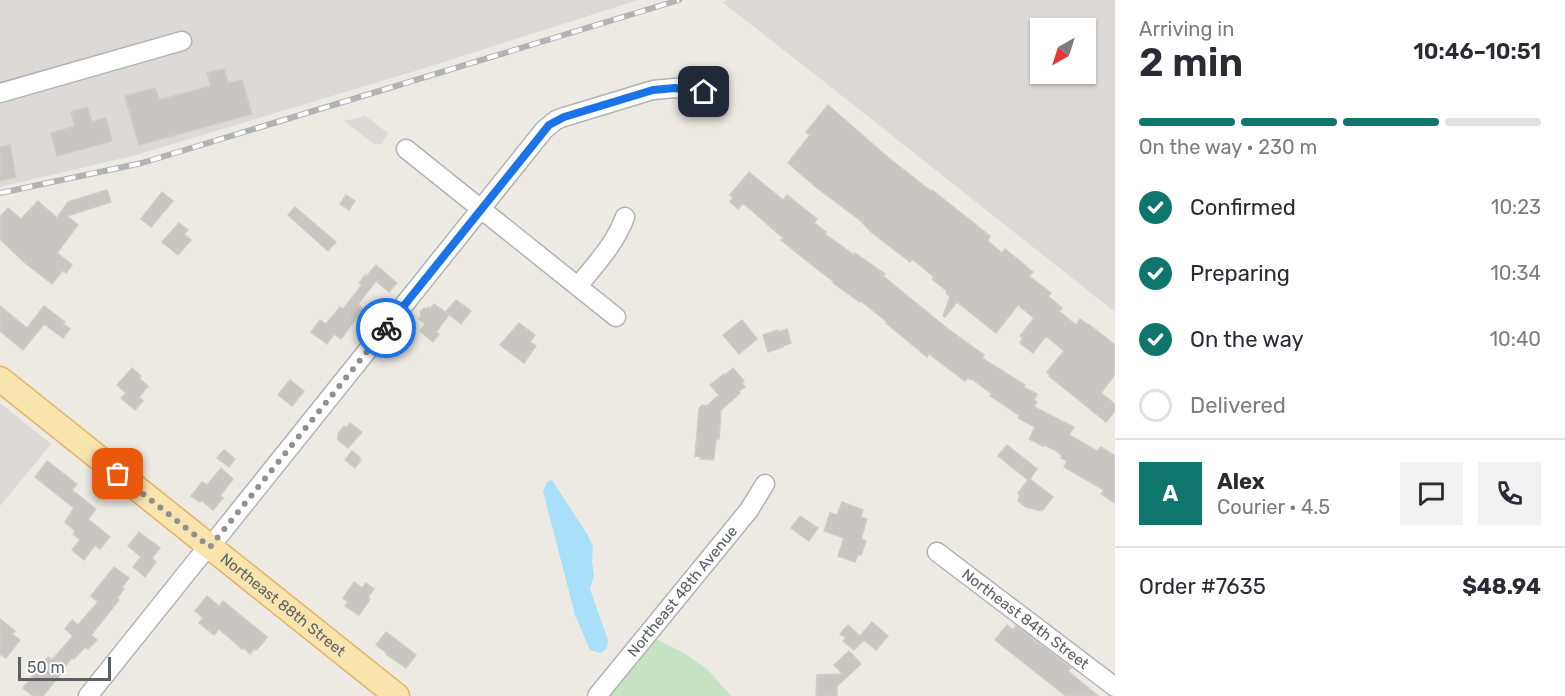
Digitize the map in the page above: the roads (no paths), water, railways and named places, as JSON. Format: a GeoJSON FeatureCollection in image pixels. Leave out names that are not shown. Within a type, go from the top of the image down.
{"type":"FeatureCollection","features":[{"type":"Feature","properties":{"kind":"main road","name":"Northeast 88th Street"},"geometry":{"type":"LineString","coordinates":[[0,380],[397,696]]}},
{"type":"Feature","properties":{"kind":"street"},"geometry":{"type":"LineString","coordinates":[[0,93],[182,41]]}},
{"type":"Feature","properties":{"kind":"street"},"geometry":{"type":"LineString","coordinates":[[88,696],[544,130],[556,120],[653,90],[675,88],[704,92]]}},
{"type":"Feature","properties":{"kind":"street"},"geometry":{"type":"LineString","coordinates":[[406,148],[616,316]]}},
{"type":"Feature","properties":{"kind":"street"},"geometry":{"type":"LineString","coordinates":[[579,286],[612,244],[625,218]]}},
{"type":"Feature","properties":{"kind":"street","name":"Northeast 48th Avenue"},"geometry":{"type":"LineString","coordinates":[[597,696],[748,510],[765,484]]}},
{"type":"Feature","properties":{"kind":"street","name":"Northeast 84th Street"},"geometry":{"type":"LineString","coordinates":[[937,552],[1115,687]]}},
{"type":"Feature","properties":{"kind":"water"},"geometry":{"type":"Polygon","coordinates":[[[552,480],[593,546],[594,576],[590,589],[608,640],[607,648],[601,653],[590,650],[575,615],[543,491],[547,482],[552,480]]]}},
{"type":"Feature","properties":{"kind":"railway"},"geometry":{"type":"LineString","coordinates":[[0,193],[142,163],[679,0]]}}]}
